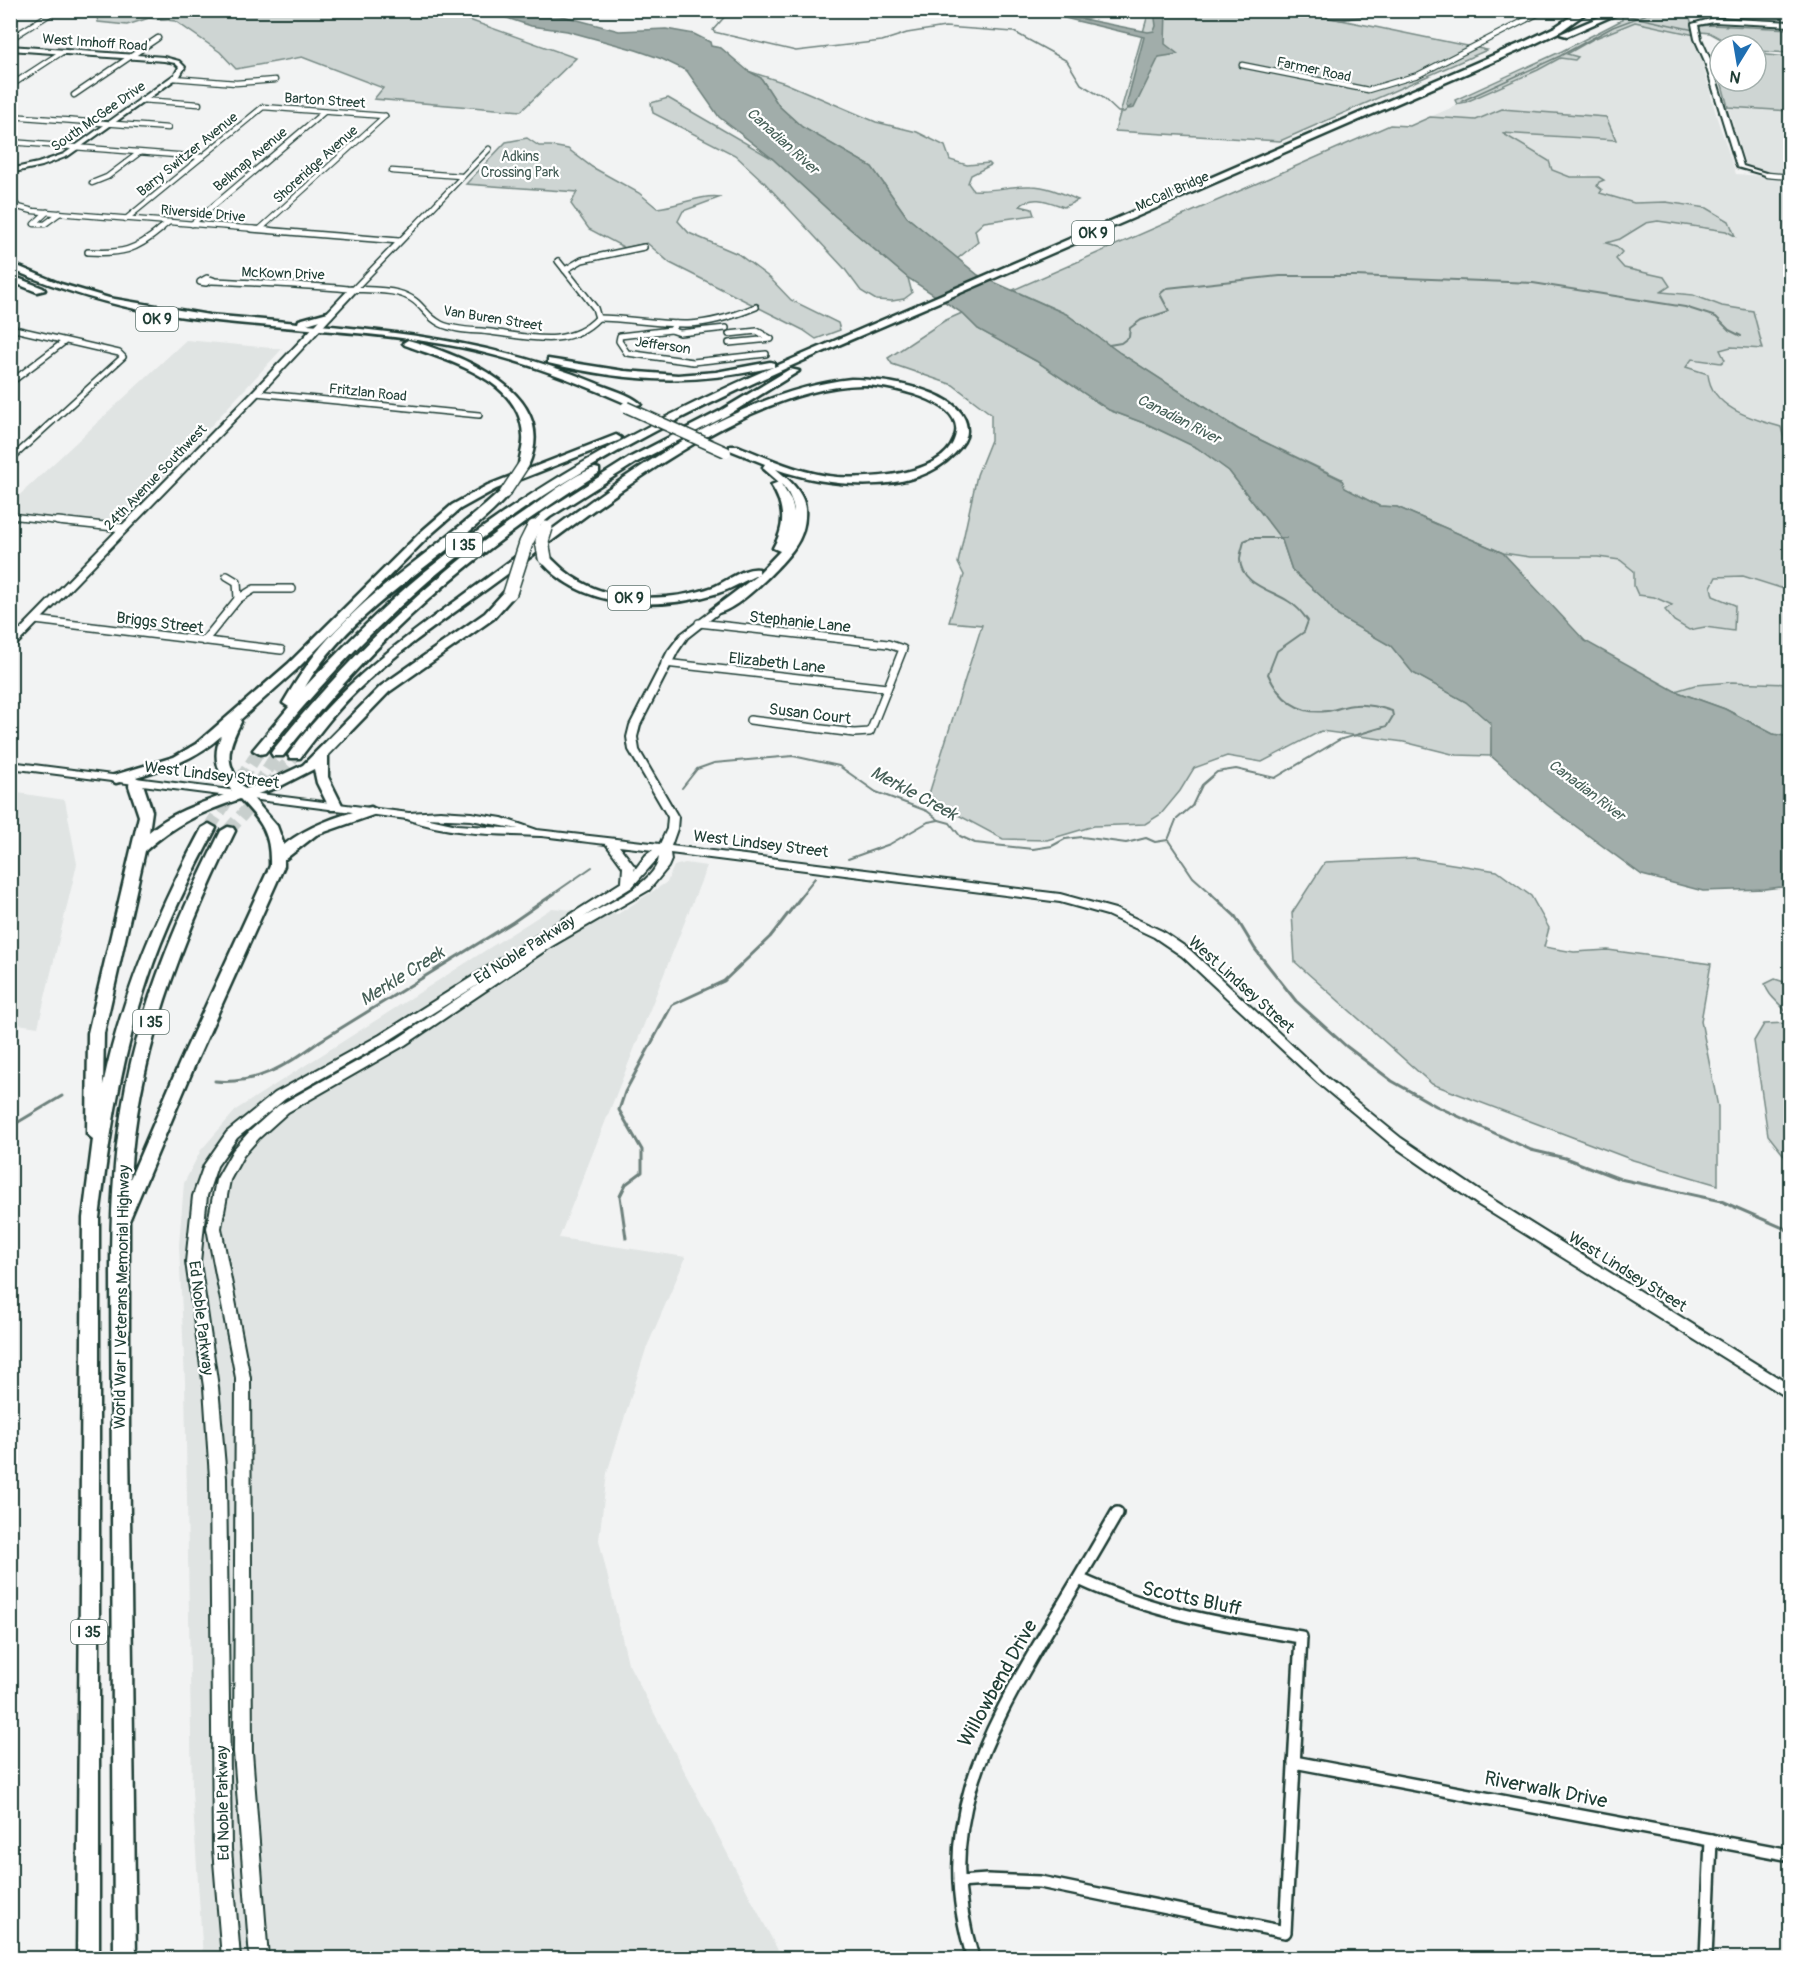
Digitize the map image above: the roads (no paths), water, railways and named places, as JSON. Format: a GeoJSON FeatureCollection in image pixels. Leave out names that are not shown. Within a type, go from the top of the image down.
{"type":"FeatureCollection","features":[{"type":"Feature","properties":{"kind":"highway"},"geometry":{"type":"LineString","coordinates":[[1513,48],[1579,10]]}},
{"type":"Feature","properties":{"kind":"highway"},"geometry":{"type":"LineString","coordinates":[[1602,13],[1623,10]]}},
{"type":"Feature","properties":{"kind":"highway","name":"OK 9"},"geometry":{"type":"LineString","coordinates":[[1424,92],[1513,48],[1558,29],[1587,11]]}},
{"type":"Feature","properties":{"kind":"highway","name":"OK 9"},"geometry":{"type":"LineString","coordinates":[[1424,92],[1554,38],[1602,13]]}},
{"type":"Feature","properties":{"kind":"highway","name":"McCall Bridge"},"geometry":{"type":"LineString","coordinates":[[796,366],[1424,92]]}},
{"type":"Feature","properties":{"kind":"highway","name":"OK 9"},"geometry":{"type":"LineString","coordinates":[[10,266],[69,289],[140,307],[418,337],[620,374],[664,378],[796,366]]}},
{"type":"Feature","properties":{"kind":"highway","name":"OK 9"},"geometry":{"type":"LineString","coordinates":[[10,278],[69,300],[146,317],[408,344],[511,364],[631,405],[730,450],[771,479],[784,496],[788,506],[787,534],[777,551],[755,572],[725,586],[697,595],[668,599],[637,599],[586,589],[558,574],[545,558],[540,527],[610,474],[648,452],[724,413],[796,366]]}},
{"type":"Feature","properties":{"kind":"highway"},"geometry":{"type":"LineString","coordinates":[[291,325],[328,315]]}},
{"type":"Feature","properties":{"kind":"highway"},"geometry":{"type":"LineString","coordinates":[[278,726],[303,677],[339,636],[382,595],[505,493],[524,464],[530,439],[529,426],[513,396],[492,378],[471,366],[408,344]]}},
{"type":"Feature","properties":{"kind":"highway"},"geometry":{"type":"LineString","coordinates":[[492,352],[574,377],[631,405]]}},
{"type":"Feature","properties":{"kind":"highway","name":"I 35"},"geometry":{"type":"LineString","coordinates":[[260,750],[278,726],[354,641],[411,587],[502,518],[564,478],[686,411],[796,366]]}},
{"type":"Feature","properties":{"kind":"highway","name":"I 35"},"geometry":{"type":"LineString","coordinates":[[278,753],[326,691],[384,630],[432,586],[502,531],[551,498],[628,452],[796,366]]}},
{"type":"Feature","properties":{"kind":"highway"},"geometry":{"type":"LineString","coordinates":[[295,754],[343,698],[382,662],[609,493],[677,449],[750,411],[785,395],[814,386],[877,382],[912,389],[933,397],[955,413],[961,428],[956,446],[933,465],[898,477],[867,481],[835,480],[805,475],[730,450]]}},
{"type":"Feature","properties":{"kind":"highway"},"geometry":{"type":"LineString","coordinates":[[116,779],[179,760],[201,747],[292,668],[433,526],[456,507],[492,487],[686,411]]}},
{"type":"Feature","properties":{"kind":"highway"},"geometry":{"type":"LineString","coordinates":[[717,610],[782,558],[795,541],[800,524],[800,507],[787,482],[758,460],[730,450]]}},
{"type":"Feature","properties":{"kind":"highway"},"geometry":{"type":"LineString","coordinates":[[138,850],[153,835],[173,821],[198,808],[242,795],[291,777],[308,768],[385,689],[489,616],[515,585],[526,539],[540,527]]}},
{"type":"Feature","properties":{"kind":"highway"},"geometry":{"type":"LineString","coordinates":[[717,610],[725,599],[755,572]]}},
{"type":"Feature","properties":{"kind":"highway"},"geometry":{"type":"LineString","coordinates":[[119,1225],[188,1062],[273,876],[279,857],[278,844],[270,823],[242,795],[227,774],[222,758],[227,738],[239,716]]}},
{"type":"Feature","properties":{"kind":"highway"},"geometry":{"type":"LineString","coordinates":[[322,755],[321,781],[336,807]]}},
{"type":"Feature","properties":{"kind":"highway"},"geometry":{"type":"LineString","coordinates":[[94,1188],[96,1033],[146,810],[138,796],[135,781]]}},
{"type":"Feature","properties":{"kind":"highway"},"geometry":{"type":"LineString","coordinates":[[279,857],[297,839],[314,829],[371,811]]}},
{"type":"Feature","properties":{"kind":"highway","name":"World War I Veterans Memorial Highway"},"geometry":{"type":"LineString","coordinates":[[88,1959],[89,1305],[94,1188],[115,1067],[136,993],[167,912],[209,828]]}},
{"type":"Feature","properties":{"kind":"highway","name":"World War I Veterans Memorial Highway"},"geometry":{"type":"LineString","coordinates":[[125,1959],[118,1458],[120,1182],[140,1061],[160,988],[187,916],[228,831]]}},
{"type":"Feature","properties":{"kind":"main road"},"geometry":{"type":"LineString","coordinates":[[1767,175],[1740,167],[1695,24],[1714,20],[1791,24]]}},
{"type":"Feature","properties":{"kind":"main road","name":"West Imhoff Road"},"geometry":{"type":"LineString","coordinates":[[10,48],[131,56],[177,62],[182,65],[182,69],[173,78]]}},
{"type":"Feature","properties":{"kind":"main road","name":"South McGee Drive"},"geometry":{"type":"LineString","coordinates":[[10,171],[51,162],[77,148],[173,78]]}},
{"type":"Feature","properties":{"kind":"main road","name":"24th Avenue Southwest"},"geometry":{"type":"LineString","coordinates":[[10,645],[354,289]]}},
{"type":"Feature","properties":{"kind":"main road","name":"Ed Noble Parkway"},"geometry":{"type":"LineString","coordinates":[[259,1959],[243,1752],[243,1378],[214,1228],[222,1180],[238,1153],[283,1109],[400,1042],[548,943],[645,887],[665,860],[664,848],[672,829],[673,817],[634,750],[632,737],[635,725],[665,663],[679,643],[699,623],[717,610]]}},
{"type":"Feature","properties":{"kind":"main road","name":"West Lindsey Street"},"geometry":{"type":"LineString","coordinates":[[10,765],[409,816],[429,824],[503,833],[542,833],[1060,898],[1111,912],[1158,934],[1186,952],[1322,1080],[1396,1141],[1492,1206],[1791,1392]]}},
{"type":"Feature","properties":{"kind":"main road"},"geometry":{"type":"LineString","coordinates":[[609,841],[629,867],[628,884]]}},
{"type":"Feature","properties":{"kind":"main road","name":"Ed Noble Parkway"},"geometry":{"type":"LineString","coordinates":[[231,1959],[222,1849],[218,1478],[211,1387],[193,1262],[200,1196],[211,1165],[232,1135],[280,1096],[384,1038],[628,884],[645,867],[650,858],[664,848]]}},
{"type":"Feature","properties":{"kind":"street","name":"Farmer Road"},"geometry":{"type":"LineString","coordinates":[[1242,65],[1368,90],[1418,75],[1545,10]]}},
{"type":"Feature","properties":{"kind":"street"},"geometry":{"type":"LineString","coordinates":[[10,39],[50,14]]}},
{"type":"Feature","properties":{"kind":"street"},"geometry":{"type":"LineString","coordinates":[[74,95],[158,38]]}},
{"type":"Feature","properties":{"kind":"street"},"geometry":{"type":"LineString","coordinates":[[10,86],[62,52]]}},
{"type":"Feature","properties":{"kind":"street"},"geometry":{"type":"LineString","coordinates":[[173,78],[236,83],[275,80]]}},
{"type":"Feature","properties":{"kind":"street"},"geometry":{"type":"LineString","coordinates":[[141,100],[199,104]]}},
{"type":"Feature","properties":{"kind":"street","name":"Barton Street"},"geometry":{"type":"LineString","coordinates":[[263,107],[385,116]]}},
{"type":"Feature","properties":{"kind":"street","name":"Barry Switzer Avenue"},"geometry":{"type":"LineString","coordinates":[[126,219],[263,107]]}},
{"type":"Feature","properties":{"kind":"street","name":"Belknap Avenue"},"geometry":{"type":"LineString","coordinates":[[192,224],[324,112]]}},
{"type":"Feature","properties":{"kind":"street"},"geometry":{"type":"LineString","coordinates":[[10,116],[168,128]]}},
{"type":"Feature","properties":{"kind":"street","name":"Shoreridge Avenue"},"geometry":{"type":"LineString","coordinates":[[260,229],[385,116]]}},
{"type":"Feature","properties":{"kind":"street"},"geometry":{"type":"LineString","coordinates":[[10,142],[202,158]]}},
{"type":"Feature","properties":{"kind":"street"},"geometry":{"type":"LineString","coordinates":[[354,289],[489,149]]}},
{"type":"Feature","properties":{"kind":"street"},"geometry":{"type":"LineString","coordinates":[[93,183],[107,177],[139,153]]}},
{"type":"Feature","properties":{"kind":"street"},"geometry":{"type":"LineString","coordinates":[[392,171],[461,176]]}},
{"type":"Feature","properties":{"kind":"street"},"geometry":{"type":"LineString","coordinates":[[1767,175],[1791,177]]}},
{"type":"Feature","properties":{"kind":"street","name":"Riverside Drive"},"geometry":{"type":"LineString","coordinates":[[10,197],[21,208],[47,212],[399,242]]}},
{"type":"Feature","properties":{"kind":"street"},"geometry":{"type":"LineString","coordinates":[[47,212],[34,224],[45,224],[60,213]]}},
{"type":"Feature","properties":{"kind":"street"},"geometry":{"type":"LineString","coordinates":[[88,252],[112,254],[133,251],[170,222]]}},
{"type":"Feature","properties":{"kind":"street"},"geometry":{"type":"LineString","coordinates":[[565,270],[582,260],[644,247]]}},
{"type":"Feature","properties":{"kind":"street"},"geometry":{"type":"LineString","coordinates":[[558,261],[597,311],[598,318],[627,318],[672,327],[724,326],[756,307]]}},
{"type":"Feature","properties":{"kind":"street","name":"McKown Drive"},"geometry":{"type":"LineString","coordinates":[[212,281],[284,283],[354,289]]}},
{"type":"Feature","properties":{"kind":"street","name":"Van Buren Street"},"geometry":{"type":"LineString","coordinates":[[354,289],[407,295],[419,302],[433,321],[446,325],[530,338],[553,339],[576,334],[592,326],[598,318]]}},
{"type":"Feature","properties":{"kind":"street"},"geometry":{"type":"LineString","coordinates":[[724,326],[731,358]]}},
{"type":"Feature","properties":{"kind":"street","name":"Jefferson"},"geometry":{"type":"LineString","coordinates":[[729,344],[771,339],[757,331],[724,326],[681,333],[672,327],[620,336],[619,341],[623,350],[637,354],[693,362],[766,354]]}},
{"type":"Feature","properties":{"kind":"street"},"geometry":{"type":"LineString","coordinates":[[10,328],[122,354],[123,357],[10,460]]}},
{"type":"Feature","properties":{"kind":"street"},"geometry":{"type":"LineString","coordinates":[[10,383],[64,342]]}},
{"type":"Feature","properties":{"kind":"street","name":"Fritzlan Road"},"geometry":{"type":"LineString","coordinates":[[256,393],[479,415]]}},
{"type":"Feature","properties":{"kind":"street"},"geometry":{"type":"LineString","coordinates":[[10,516],[123,528]]}},
{"type":"Feature","properties":{"kind":"street"},"geometry":{"type":"LineString","coordinates":[[227,576],[237,582],[238,599]]}},
{"type":"Feature","properties":{"kind":"street"},"geometry":{"type":"LineString","coordinates":[[204,641],[238,599],[254,589],[292,589]]}},
{"type":"Feature","properties":{"kind":"street","name":"Briggs Street"},"geometry":{"type":"LineString","coordinates":[[35,620],[281,650]]}},
{"type":"Feature","properties":{"kind":"street","name":"Stephanie Lane"},"geometry":{"type":"LineString","coordinates":[[699,623],[898,646],[903,649],[903,652],[887,688]]}},
{"type":"Feature","properties":{"kind":"street","name":"Elizabeth Lane"},"geometry":{"type":"LineString","coordinates":[[665,663],[887,688]]}},
{"type":"Feature","properties":{"kind":"street","name":"Susan Court"},"geometry":{"type":"LineString","coordinates":[[750,720],[867,733],[873,727],[887,688]]}},
{"type":"Feature","properties":{"kind":"street","name":"Willowbend Drive"},"geometry":{"type":"LineString","coordinates":[[973,1959],[959,1882],[960,1832],[970,1781],[980,1752],[1008,1697],[1117,1513]]}},
{"type":"Feature","properties":{"kind":"street","name":"Scotts Bluff"},"geometry":{"type":"LineString","coordinates":[[1079,1579],[1126,1601],[1152,1610],[1301,1637],[1294,1762]]}},
{"type":"Feature","properties":{"kind":"street"},"geometry":{"type":"LineString","coordinates":[[959,1882],[996,1880],[1048,1884],[1285,1932],[1294,1762]]}},
{"type":"Feature","properties":{"kind":"street","name":"Riverwalk Drive"},"geometry":{"type":"LineString","coordinates":[[1294,1762],[1791,1854]]}},
{"type":"Feature","properties":{"kind":"street"},"geometry":{"type":"LineString","coordinates":[[1706,1959],[1711,1840]]}},
{"type":"Feature","properties":{"kind":"water"},"geometry":{"type":"Polygon","coordinates":[[[1335,10],[1397,11],[1341,20],[1329,18],[1328,16],[1335,10]]]}},
{"type":"Feature","properties":{"kind":"water","name":"Canadian River"},"geometry":{"type":"Polygon","coordinates":[[[486,11],[544,11],[619,31],[666,29],[694,34],[710,42],[711,46],[721,48],[748,71],[761,78],[779,106],[802,127],[872,167],[907,217],[978,275],[1066,314],[1120,353],[1238,429],[1342,480],[1345,488],[1379,506],[1397,507],[1503,553],[1585,641],[1675,691],[1725,709],[1773,734],[1790,737],[1790,886],[1703,891],[1642,875],[1547,805],[1491,756],[1491,724],[1466,702],[1413,673],[1391,646],[1338,616],[1322,597],[1292,570],[1282,540],[1229,471],[1197,448],[1149,425],[1109,410],[1036,361],[978,329],[962,313],[908,278],[773,159],[719,117],[687,71],[636,50],[567,31],[531,26],[486,11]]]}},
{"type":"Feature","properties":{"kind":"water"},"geometry":{"type":"Polygon","coordinates":[[[1154,11],[1166,11],[1165,44],[1178,54],[1159,57],[1134,108],[1129,109],[1126,106],[1144,37],[1052,15],[1063,15],[1148,32],[1154,31],[1156,26],[1154,11]]]}},
{"type":"Feature","properties":{"kind":"waterway"},"geometry":{"type":"LineString","coordinates":[[725,10],[727,14],[713,30],[714,32],[796,51],[882,41],[907,33],[945,27],[1014,32],[1067,61],[1081,84],[1102,97],[1118,112],[1124,112],[1131,106]]}},
{"type":"Feature","properties":{"kind":"waterway"},"geometry":{"type":"LineString","coordinates":[[1036,10],[1055,15]]}},
{"type":"Feature","properties":{"kind":"waterway"},"geometry":{"type":"LineString","coordinates":[[1601,10],[1637,18]]}},
{"type":"Feature","properties":{"kind":"waterway"},"geometry":{"type":"LineString","coordinates":[[1637,18],[1658,10]]}},
{"type":"Feature","properties":{"kind":"waterway"},"geometry":{"type":"LineString","coordinates":[[1462,101],[1560,56],[1613,27],[1637,18]]}},
{"type":"Feature","properties":{"kind":"waterway"},"geometry":{"type":"LineString","coordinates":[[1637,18],[1694,30]]}},
{"type":"Feature","properties":{"kind":"waterway"},"geometry":{"type":"LineString","coordinates":[[1109,345],[1121,343],[1129,337],[1130,328],[1141,320],[1169,311],[1160,294],[1167,288],[1280,276],[1355,276],[1533,283],[1685,307],[1716,317],[1729,330],[1741,336]]}},
{"type":"Feature","properties":{"kind":"waterway","name":"Merkle Creek"},"geometry":{"type":"LineString","coordinates":[[1168,840],[1176,820],[1192,806],[1202,785],[1217,772],[1236,769],[1275,778],[1339,740],[1387,726],[1393,716],[1392,711],[1364,705],[1351,705],[1317,712],[1299,708],[1284,698],[1273,683],[1268,674],[1277,651],[1304,632],[1308,621],[1291,603],[1251,581],[1242,568],[1240,558],[1244,541],[1251,538],[1286,538]]}},
{"type":"Feature","properties":{"kind":"waterway","name":"Merkle Creek"},"geometry":{"type":"LineString","coordinates":[[682,788],[697,769],[714,763],[793,756],[839,766],[876,792],[927,811],[939,820]]}},
{"type":"Feature","properties":{"kind":"waterway"},"geometry":{"type":"LineString","coordinates":[[848,859],[890,844],[928,822],[939,820]]}},
{"type":"Feature","properties":{"kind":"waterway","name":"Merkle Creek"},"geometry":{"type":"LineString","coordinates":[[939,820],[950,823],[960,836],[975,843],[1033,849],[1052,846],[1065,839],[1082,837],[1126,843],[1146,838],[1155,842],[1168,840]]}},
{"type":"Feature","properties":{"kind":"waterway"},"geometry":{"type":"LineString","coordinates":[[1168,840],[1193,877],[1212,894]]}},
{"type":"Feature","properties":{"kind":"waterway","name":"Merkle Creek"},"geometry":{"type":"LineString","coordinates":[[553,894],[592,867]]}},
{"type":"Feature","properties":{"kind":"waterway"},"geometry":{"type":"LineString","coordinates":[[802,894],[815,878]]}},
{"type":"Feature","properties":{"kind":"waterway","name":"Merkle Creek"},"geometry":{"type":"LineString","coordinates":[[215,1081],[244,1080],[271,1072],[284,1065],[513,922],[555,893]]}},
{"type":"Feature","properties":{"kind":"waterway"},"geometry":{"type":"LineString","coordinates":[[626,1238],[620,1196],[626,1184],[642,1172],[642,1150],[619,1110],[625,1092],[672,1005],[724,981],[770,937],[804,893]]}},
{"type":"Feature","properties":{"kind":"waterway"},"geometry":{"type":"LineString","coordinates":[[1210,893],[1235,916],[1255,949],[1296,1001],[1346,1046],[1392,1081],[1436,1106],[1531,1150],[1565,1158],[1620,1179],[1721,1201],[1790,1231]]}},
{"type":"Feature","properties":{"kind":"waterway","name":"Merkle Creek"},"geometry":{"type":"LineString","coordinates":[[10,1127],[62,1096]]}},
{"type":"Feature","properties":{"kind":"tunnel"},"geometry":{"type":"LineString","coordinates":[[209,828],[260,750]]}},
{"type":"Feature","properties":{"kind":"tunnel"},"geometry":{"type":"LineString","coordinates":[[257,786],[278,753]]}},
{"type":"Feature","properties":{"kind":"tunnel"},"geometry":{"type":"LineString","coordinates":[[228,831],[295,755]]}},
{"type":"Feature","properties":{"kind":"park label","name":"Adkins Crossing Park"},"geometry":{"type":"Point","coordinates":[520,164]}}]}
